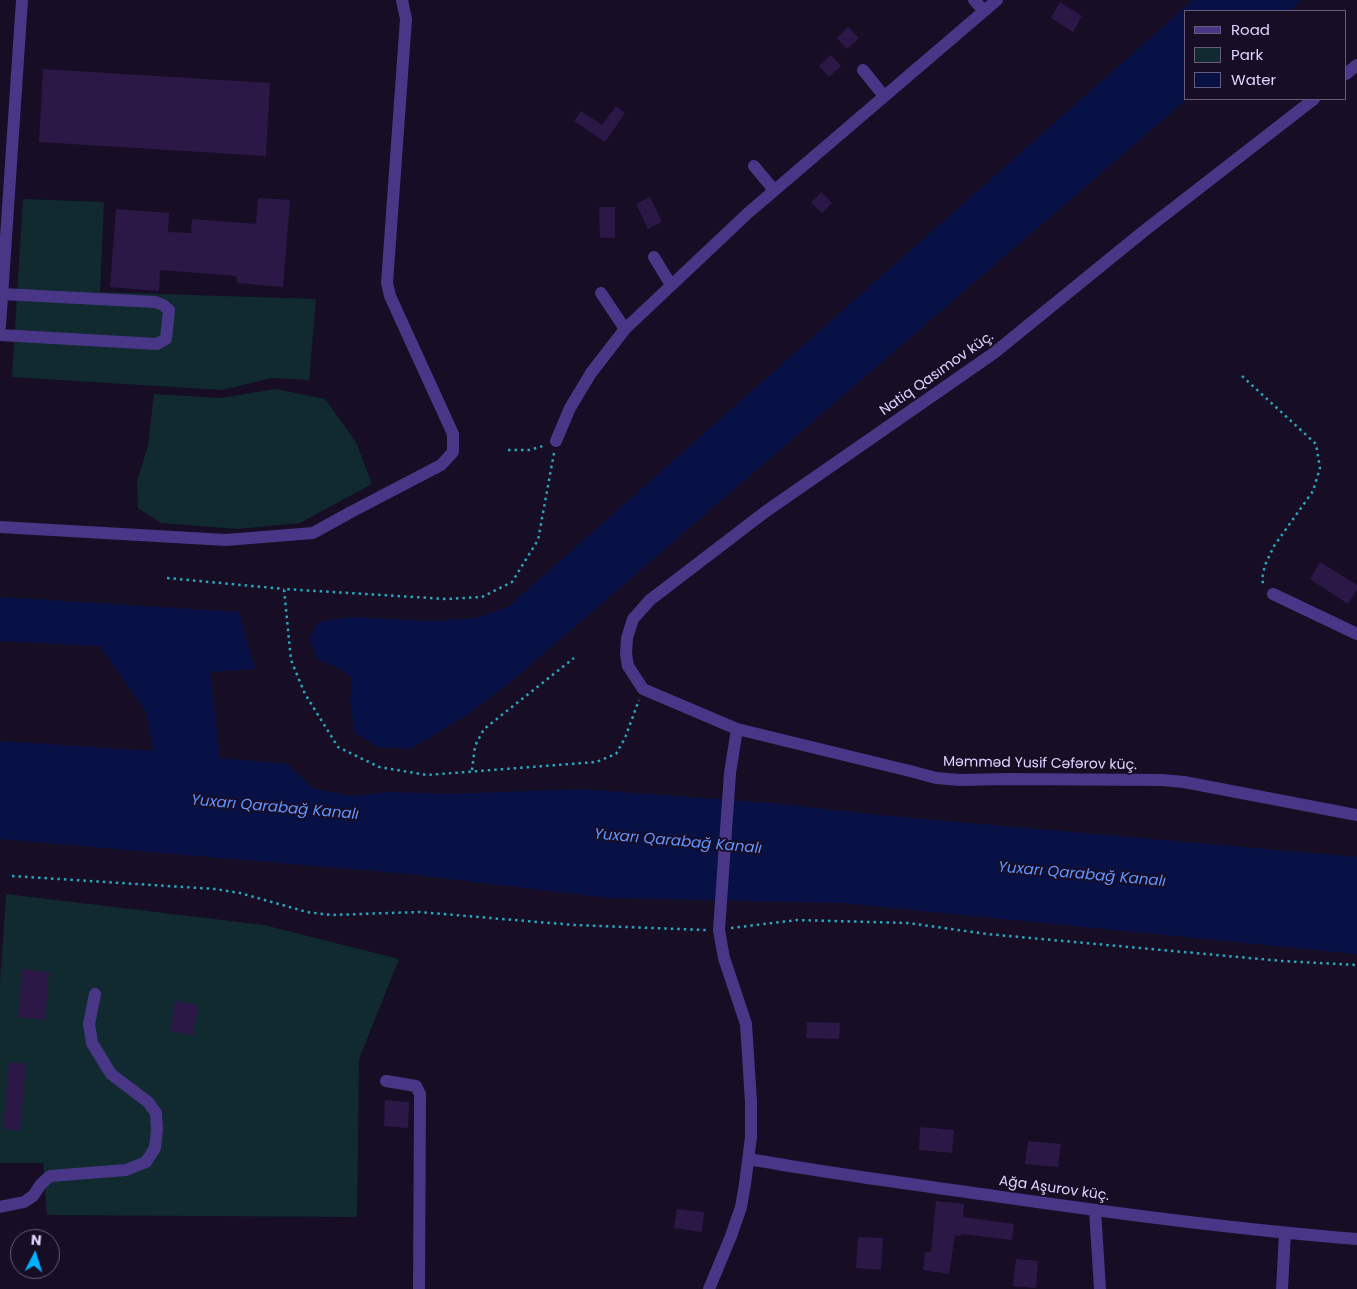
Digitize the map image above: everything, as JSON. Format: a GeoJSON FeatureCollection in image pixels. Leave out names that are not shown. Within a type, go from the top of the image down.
{"type":"FeatureCollection","features":[{"type":"Feature","properties":{"kind":"street"},"geometry":{"type":"LineString","coordinates":[[0,326],[22,0]]}},
{"type":"Feature","properties":{"kind":"street"},"geometry":{"type":"LineString","coordinates":[[0,527],[226,540],[313,533],[441,465],[453,452],[453,434],[390,296],[387,283],[406,20],[402,0]]}},
{"type":"Feature","properties":{"kind":"street"},"geometry":{"type":"LineString","coordinates":[[974,0],[984,11]]}},
{"type":"Feature","properties":{"kind":"street"},"geometry":{"type":"LineString","coordinates":[[556,441],[570,408],[591,373],[625,329],[774,190],[997,0]]}},
{"type":"Feature","properties":{"kind":"street"},"geometry":{"type":"LineString","coordinates":[[1347,73],[1357,65]]}},
{"type":"Feature","properties":{"kind":"street"},"geometry":{"type":"LineString","coordinates":[[863,70],[884,96]]}},
{"type":"Feature","properties":{"kind":"street","name":"Natiq Qasımov küç."},"geometry":{"type":"LineString","coordinates":[[643,689],[628,666],[626,654],[627,638],[633,619],[650,600],[765,512],[994,353],[1144,231],[1313,100]]}},
{"type":"Feature","properties":{"kind":"street"},"geometry":{"type":"LineString","coordinates":[[754,166],[774,190]]}},
{"type":"Feature","properties":{"kind":"street"},"geometry":{"type":"LineString","coordinates":[[654,257],[672,285]]}},
{"type":"Feature","properties":{"kind":"street"},"geometry":{"type":"LineString","coordinates":[[601,293],[625,329]]}},
{"type":"Feature","properties":{"kind":"street"},"geometry":{"type":"LineString","coordinates":[[0,335],[157,344],[166,339],[169,325],[169,310],[155,302],[2,294]]}},
{"type":"Feature","properties":{"kind":"street"},"geometry":{"type":"LineString","coordinates":[[1273,594],[1357,634]]}},
{"type":"Feature","properties":{"kind":"street","name":"Məmməd Yusif Cəfərov küç."},"geometry":{"type":"LineString","coordinates":[[643,689],[737,729],[910,770],[936,778],[960,780],[1162,780],[1184,782],[1357,815]]}},
{"type":"Feature","properties":{"kind":"street"},"geometry":{"type":"LineString","coordinates":[[709,1289],[731,1236],[740,1207],[749,1159],[752,1102],[746,1024],[724,958],[719,930],[730,773],[737,729]]}},
{"type":"Feature","properties":{"kind":"street"},"geometry":{"type":"LineString","coordinates":[[0,1207],[24,1202],[33,1196],[41,1184],[50,1176],[126,1170],[146,1162],[155,1148],[156,1113],[148,1102],[111,1074],[92,1043],[89,1024],[95,994]]}},
{"type":"Feature","properties":{"kind":"street"},"geometry":{"type":"LineString","coordinates":[[386,1081],[416,1086],[420,1094],[420,1289]]}},
{"type":"Feature","properties":{"kind":"street","name":"Ağa Aşurov küç."},"geometry":{"type":"LineString","coordinates":[[749,1159],[805,1169],[1095,1210],[1285,1233],[1357,1239]]}},
{"type":"Feature","properties":{"kind":"street"},"geometry":{"type":"LineString","coordinates":[[1095,1210],[1100,1289]]}},
{"type":"Feature","properties":{"kind":"street"},"geometry":{"type":"LineString","coordinates":[[1282,1289],[1285,1233]]}},
{"type":"Feature","properties":{"kind":"path"},"geometry":{"type":"LineString","coordinates":[[1242,376],[1316,444],[1320,468],[1313,491],[1274,546],[1265,564],[1262,579],[1264,586],[1273,594]]}},
{"type":"Feature","properties":{"kind":"path"},"geometry":{"type":"LineString","coordinates":[[167,578],[284,589],[446,599],[482,597],[512,582],[538,540],[556,441],[530,450],[508,450]]}},
{"type":"Feature","properties":{"kind":"path"},"geometry":{"type":"LineString","coordinates":[[284,589],[291,660],[305,694],[338,747],[379,766],[427,775],[472,770],[596,762],[616,754],[625,738],[643,689]]}},
{"type":"Feature","properties":{"kind":"path"},"geometry":{"type":"LineString","coordinates":[[472,770],[475,746],[484,729],[574,658]]}},
{"type":"Feature","properties":{"kind":"path"},"geometry":{"type":"LineString","coordinates":[[12,876],[215,889],[240,893],[307,912],[331,916],[419,912],[574,926],[719,930],[796,920],[908,923],[987,934],[1282,961],[1357,965]]}},
{"type":"Feature","properties":{"kind":"green space"},"geometry":{"type":"Polygon","coordinates":[[[23,199],[104,202],[100,292],[316,299],[309,380],[272,378],[222,390],[12,377],[23,199]]]}},
{"type":"Feature","properties":{"kind":"green space"},"geometry":{"type":"Polygon","coordinates":[[[276,389],[325,399],[356,442],[372,484],[300,523],[238,529],[161,523],[138,508],[137,481],[148,446],[154,394],[220,398],[276,389]]]}},
{"type":"Feature","properties":{"kind":"green space"},"geometry":{"type":"Polygon","coordinates":[[[6,894],[264,925],[399,959],[359,1059],[357,1217],[47,1215],[43,1163],[0,1163],[0,983],[6,894]]]}},
{"type":"Feature","properties":{"kind":"water"},"geometry":{"type":"Polygon","coordinates":[[[1193,0],[1302,0],[1290,10],[1184,10],[1184,100],[1186,100],[514,679],[467,715],[410,749],[377,747],[355,733],[350,701],[352,678],[340,669],[318,660],[309,639],[318,622],[352,617],[433,621],[476,618],[509,606],[1193,0]]]}},
{"type":"Feature","properties":{"kind":"water","name":"Yuxarı Qarabağ Kanalı"},"geometry":{"type":"Polygon","coordinates":[[[0,597],[239,612],[255,669],[210,672],[220,758],[287,764],[314,789],[352,796],[388,792],[449,794],[580,789],[770,803],[890,816],[1357,857],[1357,954],[841,903],[608,898],[408,874],[0,839],[0,741],[153,751],[146,712],[100,646],[0,641],[0,597]]]}},
{"type":"Feature","properties":{"kind":"building"},"geometry":{"type":"Polygon","coordinates":[[[1060,2],[1082,16],[1073,32],[1051,18],[1060,2]]]}},
{"type":"Feature","properties":{"kind":"building"},"geometry":{"type":"Polygon","coordinates":[[[848,27],[859,38],[847,49],[837,38],[848,27]]]}},
{"type":"Feature","properties":{"kind":"building"},"geometry":{"type":"Polygon","coordinates":[[[831,55],[841,66],[829,77],[819,66],[831,55]]]}},
{"type":"Feature","properties":{"kind":"building"},"geometry":{"type":"Polygon","coordinates":[[[43,69],[270,83],[266,156],[39,142],[43,69]]]}},
{"type":"Feature","properties":{"kind":"building"},"geometry":{"type":"Polygon","coordinates":[[[616,106],[625,113],[605,142],[574,121],[581,111],[602,125],[616,106]]]}},
{"type":"Feature","properties":{"kind":"building"},"geometry":{"type":"Polygon","coordinates":[[[821,192],[832,203],[822,213],[811,203],[821,192]]]}},
{"type":"Feature","properties":{"kind":"building"},"geometry":{"type":"Polygon","coordinates":[[[650,197],[662,222],[648,229],[636,204],[650,197]]]}},
{"type":"Feature","properties":{"kind":"building"},"geometry":{"type":"Polygon","coordinates":[[[258,198],[290,200],[283,287],[237,283],[237,276],[160,270],[159,291],[110,287],[116,209],[169,213],[168,232],[191,233],[192,219],[256,224],[258,198]]]}},
{"type":"Feature","properties":{"kind":"building"},"geometry":{"type":"Polygon","coordinates":[[[599,207],[615,207],[615,238],[600,238],[599,207]]]}},
{"type":"Feature","properties":{"kind":"building"},"geometry":{"type":"Polygon","coordinates":[[[1320,562],[1357,585],[1357,590],[1348,604],[1310,579],[1320,562]]]}},
{"type":"Feature","properties":{"kind":"building"},"geometry":{"type":"Polygon","coordinates":[[[22,969],[49,972],[45,1020],[18,1017],[22,969]]]}},
{"type":"Feature","properties":{"kind":"building"},"geometry":{"type":"Polygon","coordinates":[[[175,1001],[198,1005],[193,1035],[170,1031],[175,1001]]]}},
{"type":"Feature","properties":{"kind":"building"},"geometry":{"type":"Polygon","coordinates":[[[807,1022],[840,1023],[839,1039],[806,1038],[807,1022]]]}},
{"type":"Feature","properties":{"kind":"building"},"geometry":{"type":"Polygon","coordinates":[[[9,1062],[26,1064],[20,1131],[3,1129],[9,1062]]]}},
{"type":"Feature","properties":{"kind":"building"},"geometry":{"type":"Polygon","coordinates":[[[385,1100],[409,1102],[408,1128],[384,1126],[385,1100]]]}},
{"type":"Feature","properties":{"kind":"building"},"geometry":{"type":"Polygon","coordinates":[[[920,1127],[954,1130],[952,1153],[919,1150],[920,1127]]]}},
{"type":"Feature","properties":{"kind":"building"},"geometry":{"type":"Polygon","coordinates":[[[1028,1141],[1061,1144],[1058,1167],[1025,1164],[1028,1141]]]}},
{"type":"Feature","properties":{"kind":"building"},"geometry":{"type":"Polygon","coordinates":[[[936,1201],[964,1204],[963,1217],[1014,1224],[1012,1240],[961,1234],[961,1236],[955,1235],[949,1274],[923,1270],[925,1252],[931,1252],[936,1201]]]}},
{"type":"Feature","properties":{"kind":"building"},"geometry":{"type":"Polygon","coordinates":[[[677,1209],[704,1212],[702,1232],[674,1228],[677,1209]]]}},
{"type":"Feature","properties":{"kind":"building"},"geometry":{"type":"Polygon","coordinates":[[[858,1237],[883,1238],[881,1270],[856,1268],[858,1237]]]}},
{"type":"Feature","properties":{"kind":"building"},"geometry":{"type":"Polygon","coordinates":[[[1016,1259],[1038,1261],[1036,1288],[1013,1286],[1016,1259]]]}}]}
